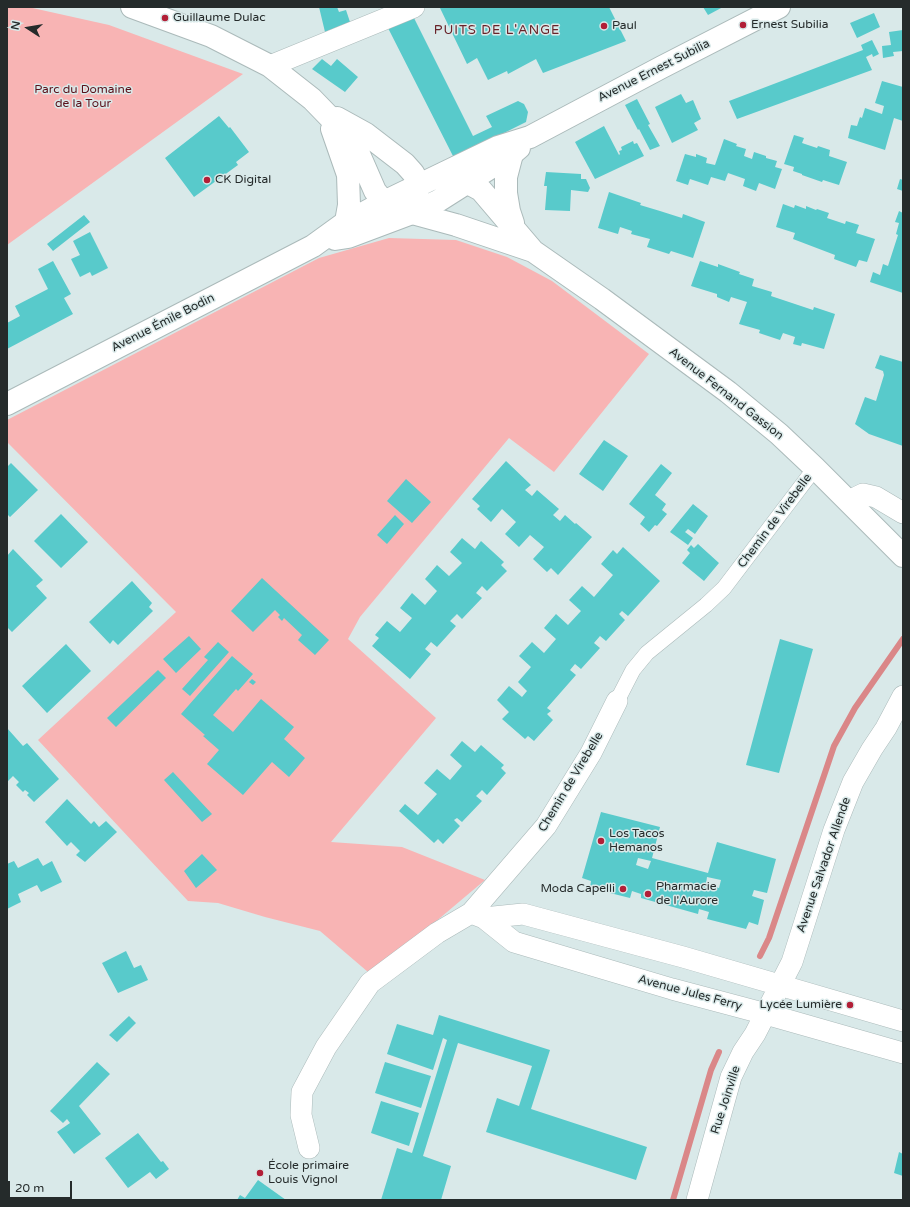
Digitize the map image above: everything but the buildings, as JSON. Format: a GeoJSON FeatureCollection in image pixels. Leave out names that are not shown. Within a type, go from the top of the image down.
{"type":"FeatureCollection","features":[{"type":"Feature","properties":{"kind":"main road"},"geometry":{"type":"LineString","coordinates":[[132,7],[211,36],[270,66],[312,99],[343,131],[358,152],[375,192],[384,202]]}},
{"type":"Feature","properties":{"kind":"main road","name":"Avenue Ernest Subilia"},"geometry":{"type":"LineString","coordinates":[[441,174],[498,147],[530,137],[779,7]]}},
{"type":"Feature","properties":{"kind":"main road"},"geometry":{"type":"LineString","coordinates":[[326,113],[366,134],[405,164],[413,173],[418,186],[416,204],[412,213]]}},
{"type":"Feature","properties":{"kind":"main road"},"geometry":{"type":"LineString","coordinates":[[326,113],[348,175],[349,205],[346,222]]}},
{"type":"Feature","properties":{"kind":"main road","name":"Avenue Ernest Subilia"},"geometry":{"type":"LineString","coordinates":[[468,183],[512,154],[530,137]]}},
{"type":"Feature","properties":{"kind":"main road","name":"Avenue Fernand Gassion"},"geometry":{"type":"LineString","coordinates":[[512,154],[506,177],[506,194],[509,211],[515,228]]}},
{"type":"Feature","properties":{"kind":"main road","name":"Avenue Fernand Gassion"},"geometry":{"type":"LineString","coordinates":[[405,164],[418,170],[456,178],[482,190],[534,251],[728,392],[779,434],[903,556]]}},
{"type":"Feature","properties":{"kind":"main road"},"geometry":{"type":"LineString","coordinates":[[438,201],[441,174]]}},
{"type":"Feature","properties":{"kind":"main road","name":"Avenue Émile Bodin"},"geometry":{"type":"LineString","coordinates":[[7,404],[320,242],[346,222],[441,174]]}},
{"type":"Feature","properties":{"kind":"main road","name":"Avenue Émile Bodin"},"geometry":{"type":"LineString","coordinates":[[320,242],[348,237],[412,213],[438,201],[468,183]]}},
{"type":"Feature","properties":{"kind":"main road","name":"Avenue Fernand Gassion"},"geometry":{"type":"LineString","coordinates":[[438,201],[443,215],[456,225]]}},
{"type":"Feature","properties":{"kind":"main road","name":"Avenue Fernand Gassion"},"geometry":{"type":"LineString","coordinates":[[384,202],[397,209],[456,225],[534,251]]}},
{"type":"Feature","properties":{"kind":"street"},"geometry":{"type":"LineString","coordinates":[[270,66],[414,7]]}},
{"type":"Feature","properties":{"kind":"street","name":"Chemin de Virebelle"},"geometry":{"type":"LineString","coordinates":[[309,1148],[301,1115],[302,1092],[326,1047],[370,984],[437,933],[477,916],[546,826],[590,753],[633,670],[647,653],[706,605],[724,588],[815,468]]}},
{"type":"Feature","properties":{"kind":"street"},"geometry":{"type":"LineString","coordinates":[[849,502],[863,494],[876,497],[903,513]]}},
{"type":"Feature","properties":{"kind":"street","name":"Avenue Salvador Allende"},"geometry":{"type":"LineString","coordinates":[[780,985],[792,962],[834,830],[853,782],[886,728],[903,696]]}},
{"type":"Feature","properties":{"kind":"street","name":"Avenue Salvador Allende"},"geometry":{"type":"LineString","coordinates":[[886,728],[903,708]]}},
{"type":"Feature","properties":{"kind":"street"},"geometry":{"type":"LineString","coordinates":[[477,916],[524,914],[682,957],[903,1021]]}},
{"type":"Feature","properties":{"kind":"street","name":"Avenue Jules Ferry"},"geometry":{"type":"LineString","coordinates":[[477,916],[514,942],[672,989],[903,1053]]}},
{"type":"Feature","properties":{"kind":"street","name":"Rue Joinville"},"geometry":{"type":"LineString","coordinates":[[697,1200],[731,1077],[743,1052],[766,1014],[780,985]]}},
{"type":"Feature","properties":{"kind":"green space","name":"Parc du Domaine de la Tour"},"geometry":{"type":"Polygon","coordinates":[[[7,7],[28,7],[109,25],[243,74],[7,245],[7,7]]]}},
{"type":"Feature","properties":{"kind":"green space"},"geometry":{"type":"Polygon","coordinates":[[[389,238],[456,240],[507,257],[552,281],[649,354],[554,472],[509,438],[360,617],[348,639],[436,718],[331,842],[402,847],[485,880],[434,923],[368,972],[320,931],[218,903],[188,901],[38,740],[176,612],[7,442],[7,420],[319,258],[389,238]]]}},
{"type":"Feature","properties":{"kind":"waterway"},"geometry":{"type":"LineString","coordinates":[[760,956],[769,938],[834,746],[855,708],[903,639]]}},
{"type":"Feature","properties":{"kind":"waterway"},"geometry":{"type":"LineString","coordinates":[[673,1200],[711,1070],[719,1052]]}},
{"type":"Feature","properties":{"kind":"place","name":"Guillaume Dulac"},"geometry":{"type":"Point","coordinates":[165,18]}},
{"type":"Feature","properties":{"kind":"place","name":"Ernest Subilia"},"geometry":{"type":"Point","coordinates":[743,25]}},
{"type":"Feature","properties":{"kind":"place","name":"Paul"},"geometry":{"type":"Point","coordinates":[604,26]}},
{"type":"Feature","properties":{"kind":"place","name":"CK Digital"},"geometry":{"type":"Point","coordinates":[207,180]}},
{"type":"Feature","properties":{"kind":"place","name":"Los Tacos Hemanos"},"geometry":{"type":"Point","coordinates":[601,841]}},
{"type":"Feature","properties":{"kind":"place","name":"Moda Capelli"},"geometry":{"type":"Point","coordinates":[623,889]}},
{"type":"Feature","properties":{"kind":"place","name":"Pharmacie de l'Aurore"},"geometry":{"type":"Point","coordinates":[648,894]}},
{"type":"Feature","properties":{"kind":"place","name":"Lycée Lumière"},"geometry":{"type":"Point","coordinates":[850,1005]}},
{"type":"Feature","properties":{"kind":"place","name":"École primaire Louis Vignol"},"geometry":{"type":"Point","coordinates":[260,1173]}},
{"type":"Feature","properties":{"kind":"district","name":"PUITS DE L'ANGE"},"geometry":{"type":"Point","coordinates":[497,31]}}]}
